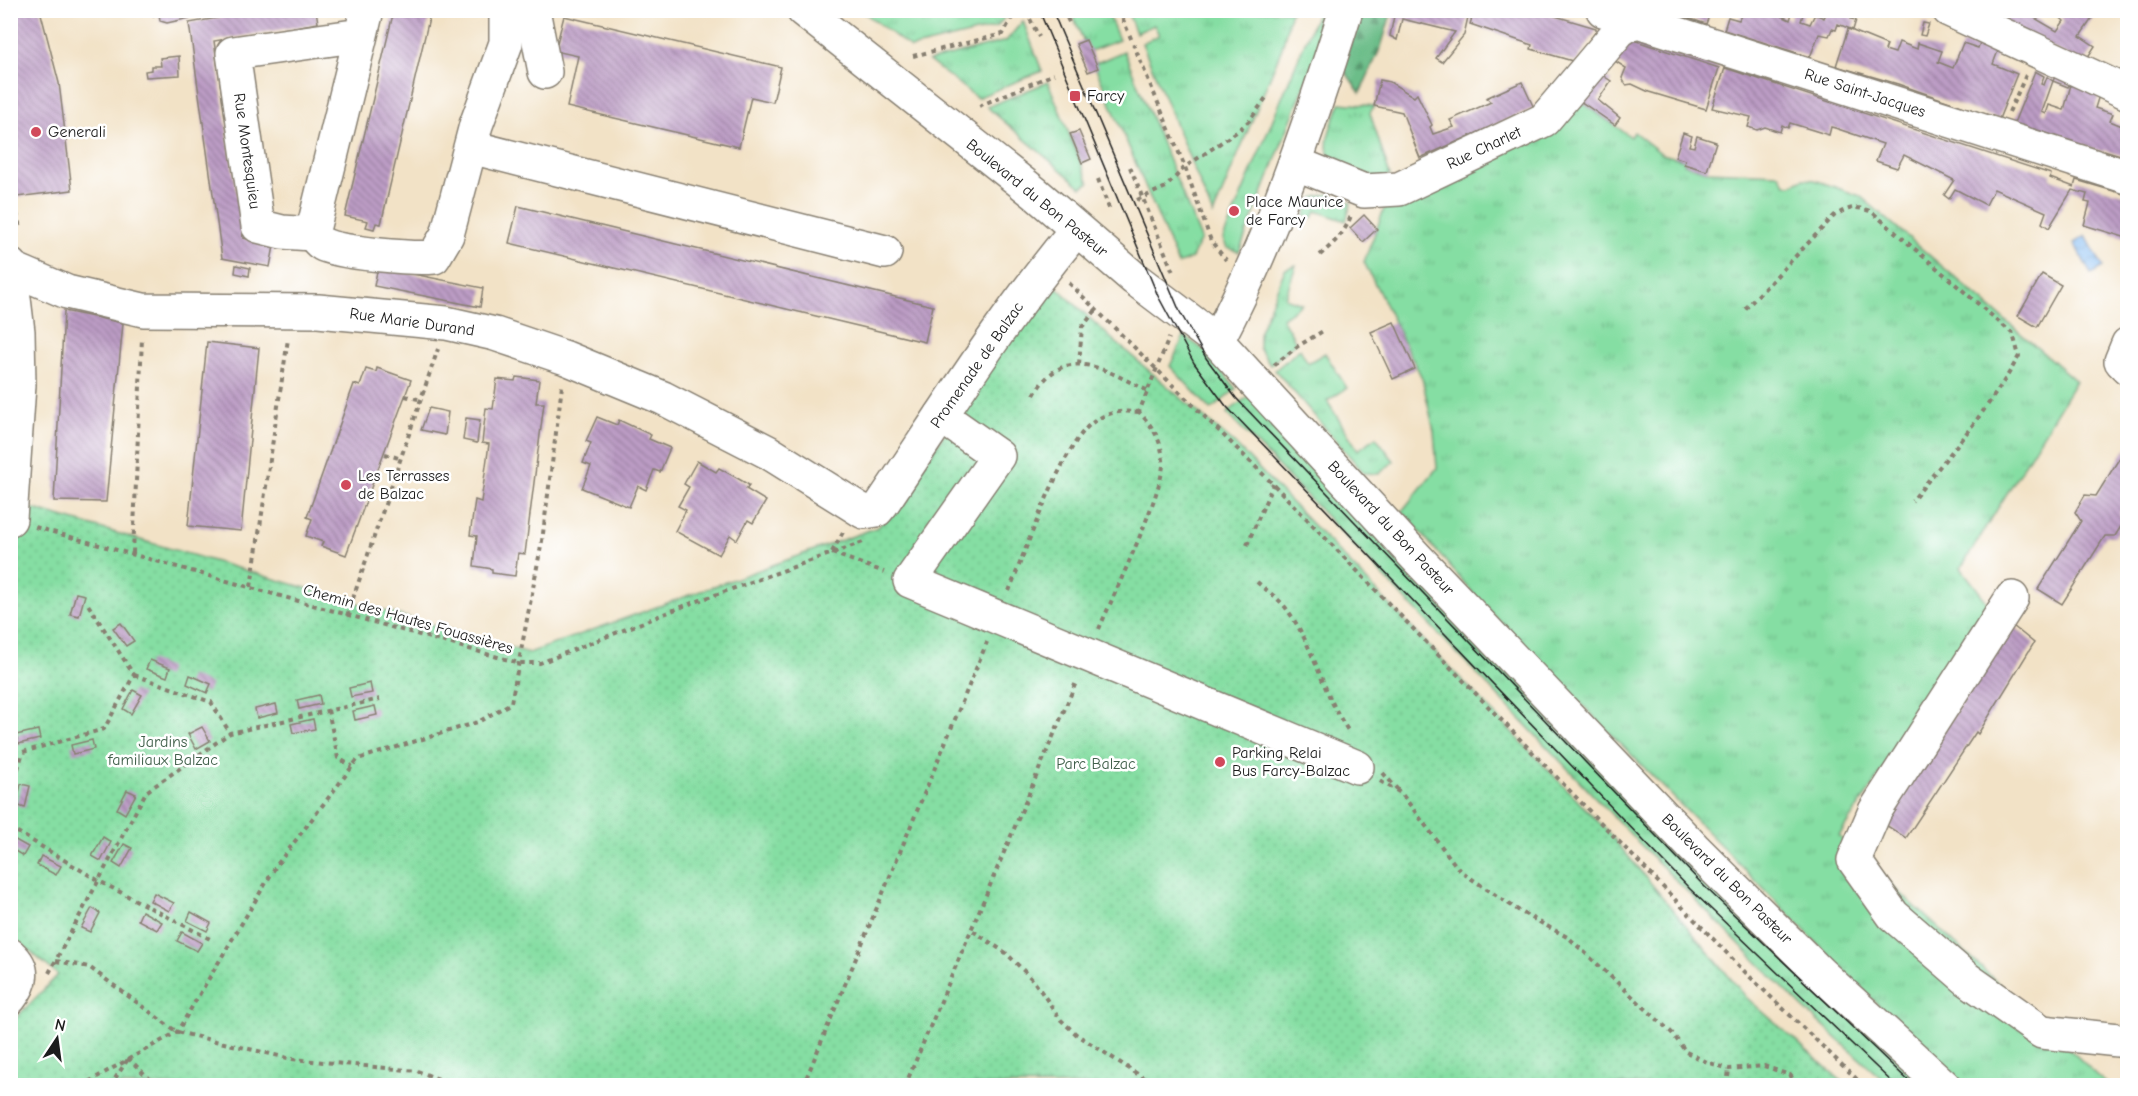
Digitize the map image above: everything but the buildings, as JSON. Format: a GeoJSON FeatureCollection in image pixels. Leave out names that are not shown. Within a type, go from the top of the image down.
{"type":"FeatureCollection","features":[{"type":"Feature","properties":{"kind":"street"},"geometry":{"type":"LineString","coordinates":[[312,234],[322,244],[340,248],[412,259],[434,257],[447,235],[471,147],[506,43],[506,10]]}},
{"type":"Feature","properties":{"kind":"street"},"geometry":{"type":"LineString","coordinates":[[533,10],[545,72]]}},
{"type":"Feature","properties":{"kind":"street","name":"Boulevard du Bon Pasteur"},"geometry":{"type":"LineString","coordinates":[[803,10],[1035,193],[1076,230],[1217,341],[1416,557],[1694,848],[1820,973],[1944,1086]]}},
{"type":"Feature","properties":{"kind":"street"},"geometry":{"type":"LineString","coordinates":[[1217,341],[1250,278],[1295,163],[1346,10]]}},
{"type":"Feature","properties":{"kind":"street","name":"Rue Saint-Jacques"},"geometry":{"type":"LineString","coordinates":[[1603,10],[1643,16],[1998,138],[2127,177]]}},
{"type":"Feature","properties":{"kind":"street"},"geometry":{"type":"LineString","coordinates":[[1949,10],[2127,93]]}},
{"type":"Feature","properties":{"kind":"street","name":"Rue Charlet"},"geometry":{"type":"LineString","coordinates":[[1295,163],[1364,191],[1400,189],[1545,120],[1619,31],[1643,16]]}},
{"type":"Feature","properties":{"kind":"street","name":"Rue Montesquieu"},"geometry":{"type":"LineString","coordinates":[[364,23],[312,234],[282,232],[258,226],[233,53],[364,23]]}},
{"type":"Feature","properties":{"kind":"street"},"geometry":{"type":"LineString","coordinates":[[471,147],[885,252]]}},
{"type":"Feature","properties":{"kind":"street","name":"Promenade de Balzac"},"geometry":{"type":"LineString","coordinates":[[882,504],[1033,283],[1076,230]]}},
{"type":"Feature","properties":{"kind":"street"},"geometry":{"type":"LineString","coordinates":[[11,266],[18,332],[25,523]]}},
{"type":"Feature","properties":{"kind":"street","name":"Rue Marie Durand"},"geometry":{"type":"LineString","coordinates":[[11,266],[67,292],[143,310],[255,309],[339,312],[446,323],[495,334],[604,373],[695,413],[768,452],[864,512],[877,510],[882,504]]}},
{"type":"Feature","properties":{"kind":"street"},"geometry":{"type":"LineString","coordinates":[[2127,344],[2121,361],[2127,368]]}},
{"type":"Feature","properties":{"kind":"street"},"geometry":{"type":"LineString","coordinates":[[941,416],[998,456],[910,581],[1088,655],[1363,758]]}},
{"type":"Feature","properties":{"kind":"street"},"geometry":{"type":"LineString","coordinates":[[2012,598],[1875,811],[1854,860],[1893,915],[1967,980],[2042,1032],[2127,1041]]}},
{"type":"Feature","properties":{"kind":"street"},"geometry":{"type":"LineString","coordinates":[[10,956],[17,962],[22,973],[20,984],[10,998]]}},
{"type":"Feature","properties":{"kind":"path"},"geometry":{"type":"LineString","coordinates":[[913,56],[1003,34],[1011,19],[1026,10],[1039,37]]}},
{"type":"Feature","properties":{"kind":"path"},"geometry":{"type":"LineString","coordinates":[[1064,10],[1071,26]]}},
{"type":"Feature","properties":{"kind":"path"},"geometry":{"type":"LineString","coordinates":[[1119,10],[1185,167],[1211,241],[1232,268]]}},
{"type":"Feature","properties":{"kind":"path"},"geometry":{"type":"LineString","coordinates":[[2005,121],[2029,68]]}},
{"type":"Feature","properties":{"kind":"path"},"geometry":{"type":"LineString","coordinates":[[979,106],[1054,74]]}},
{"type":"Feature","properties":{"kind":"path"},"geometry":{"type":"LineString","coordinates":[[1139,199],[1166,187],[1185,167],[1238,131],[1250,120],[1268,95]]}},
{"type":"Feature","properties":{"kind":"path"},"geometry":{"type":"LineString","coordinates":[[1130,167],[1139,199],[1175,276]]}},
{"type":"Feature","properties":{"kind":"path"},"geometry":{"type":"LineString","coordinates":[[1098,179],[1110,211]]}},
{"type":"Feature","properties":{"kind":"path"},"geometry":{"type":"LineString","coordinates":[[15,204],[20,228]]}},
{"type":"Feature","properties":{"kind":"path"},"geometry":{"type":"LineString","coordinates":[[1744,309],[1835,215],[1852,207],[1861,207],[1872,212],[2013,334],[2019,356],[2012,368],[1993,398],[1912,501]]}},
{"type":"Feature","properties":{"kind":"path"},"geometry":{"type":"LineString","coordinates":[[1320,255],[1349,224],[1353,208]]}},
{"type":"Feature","properties":{"kind":"path"},"geometry":{"type":"LineString","coordinates":[[1064,279],[1273,484],[1748,975],[1864,1086]]}},
{"type":"Feature","properties":{"kind":"path"},"geometry":{"type":"LineString","coordinates":[[1079,364],[1082,327],[1096,310]]}},
{"type":"Feature","properties":{"kind":"path"},"geometry":{"type":"LineString","coordinates":[[251,587],[290,327]]}},
{"type":"Feature","properties":{"kind":"path"},"geometry":{"type":"LineString","coordinates":[[133,553],[143,329]]}},
{"type":"Feature","properties":{"kind":"path"},"geometry":{"type":"LineString","coordinates":[[1269,369],[1298,346],[1323,331]]}},
{"type":"Feature","properties":{"kind":"path"},"geometry":{"type":"LineString","coordinates":[[1139,412],[1169,338]]}},
{"type":"Feature","properties":{"kind":"path"},"geometry":{"type":"LineString","coordinates":[[347,616],[439,346]]}},
{"type":"Feature","properties":{"kind":"path"},"geometry":{"type":"LineString","coordinates":[[1034,395],[1041,382],[1050,374],[1060,368],[1079,364],[1094,364],[1148,391]]}},
{"type":"Feature","properties":{"kind":"path"},"geometry":{"type":"LineString","coordinates":[[81,1086],[177,1032],[276,866],[358,759],[478,722],[512,703],[542,541],[563,381]]}},
{"type":"Feature","properties":{"kind":"path"},"geometry":{"type":"LineString","coordinates":[[405,396],[422,400]]}},
{"type":"Feature","properties":{"kind":"path"},"geometry":{"type":"LineString","coordinates":[[803,1086],[1064,462],[1090,424],[1113,411],[1139,412],[1157,432],[1164,463],[1154,500],[905,1086]]}},
{"type":"Feature","properties":{"kind":"path"},"geometry":{"type":"LineString","coordinates":[[385,454],[402,459]]}},
{"type":"Feature","properties":{"kind":"path"},"geometry":{"type":"LineString","coordinates":[[1247,545],[1273,484]]}},
{"type":"Feature","properties":{"kind":"path","name":"Chemin des Hautes Fouassières"},"geometry":{"type":"LineString","coordinates":[[25,523],[519,663],[540,663],[832,552]]}},
{"type":"Feature","properties":{"kind":"path"},"geometry":{"type":"LineString","coordinates":[[847,526],[832,552],[910,581]]}},
{"type":"Feature","properties":{"kind":"path"},"geometry":{"type":"LineString","coordinates":[[1257,582],[1287,609],[1309,647],[1339,718],[1363,758],[1401,793],[1460,871],[1521,912],[1569,938],[1672,1033],[1686,1052],[1729,1069],[1764,1066],[1790,1075],[1799,1086]]}},
{"type":"Feature","properties":{"kind":"path"},"geometry":{"type":"LineString","coordinates":[[87,603],[134,675],[211,702],[230,732]]}},
{"type":"Feature","properties":{"kind":"path"},"geometry":{"type":"LineString","coordinates":[[10,795],[23,752],[104,729],[134,675]]}},
{"type":"Feature","properties":{"kind":"path"},"geometry":{"type":"LineString","coordinates":[[45,982],[146,792],[230,732],[380,699]]}},
{"type":"Feature","properties":{"kind":"path"},"geometry":{"type":"LineString","coordinates":[[328,710],[338,758],[352,766]]}},
{"type":"Feature","properties":{"kind":"path"},"geometry":{"type":"LineString","coordinates":[[1363,758],[1401,793]]}},
{"type":"Feature","properties":{"kind":"path"},"geometry":{"type":"LineString","coordinates":[[10,816],[14,830],[99,881],[210,939]]}},
{"type":"Feature","properties":{"kind":"path"},"geometry":{"type":"LineString","coordinates":[[972,931],[1006,953],[1033,980],[1061,1020],[1076,1034],[1156,1086]]}},
{"type":"Feature","properties":{"kind":"path"},"geometry":{"type":"LineString","coordinates":[[55,961],[89,967],[177,1032],[292,1059],[417,1071],[458,1086]]}},
{"type":"Feature","properties":{"kind":"path"},"geometry":{"type":"LineString","coordinates":[[110,1086],[128,1058]]}},
{"type":"Feature","properties":{"kind":"path"},"geometry":{"type":"LineString","coordinates":[[128,1058],[157,1086]]}},
{"type":"Feature","properties":{"kind":"path"},"geometry":{"type":"LineString","coordinates":[[1727,1086],[1729,1069]]}},
{"type":"Feature","properties":{"kind":"green space"},"geometry":{"type":"Polygon","coordinates":[[[862,11],[1009,11],[997,27],[911,48],[862,11]]]}},
{"type":"Feature","properties":{"kind":"green space"},"geometry":{"type":"Polygon","coordinates":[[[1071,11],[1107,11],[1119,40],[1088,52],[1071,11]]]}},
{"type":"Feature","properties":{"kind":"green space"},"geometry":{"type":"Polygon","coordinates":[[[1127,11],[1291,11],[1282,48],[1213,215],[1142,43],[1159,35],[1154,25],[1136,33],[1127,11]]]}},
{"type":"Feature","properties":{"kind":"green space"},"geometry":{"type":"Polygon","coordinates":[[[1318,11],[1334,11],[1239,252],[1227,248],[1223,239],[1318,11]]]}},
{"type":"Feature","properties":{"kind":"green space"},"geometry":{"type":"Polygon","coordinates":[[[1361,11],[1392,11],[1381,47],[1360,93],[1342,67],[1361,11]]]}},
{"type":"Feature","properties":{"kind":"green space"},"geometry":{"type":"Polygon","coordinates":[[[1023,21],[1042,71],[977,98],[929,61],[1006,41],[1023,21]]]}},
{"type":"Feature","properties":{"kind":"green space"},"geometry":{"type":"Polygon","coordinates":[[[1124,51],[1201,239],[1192,258],[1178,264],[1094,64],[1124,51]]]}},
{"type":"Feature","properties":{"kind":"green space"},"geometry":{"type":"Polygon","coordinates":[[[1048,82],[1089,183],[1081,187],[987,107],[1048,82]]]}},
{"type":"Feature","properties":{"kind":"green space"},"geometry":{"type":"Polygon","coordinates":[[[1580,101],[1631,137],[1634,132],[1662,154],[1685,160],[1684,164],[1707,171],[1779,174],[1785,184],[1791,185],[1803,179],[1815,180],[1860,196],[2076,381],[1961,568],[1991,607],[1839,836],[2108,1085],[1962,1085],[1877,1004],[1479,600],[1402,511],[1437,468],[1434,431],[1422,378],[1364,262],[1389,196],[1580,101]]]}},
{"type":"Feature","properties":{"kind":"green space"},"geometry":{"type":"Polygon","coordinates":[[[1340,103],[1374,106],[1370,113],[1390,176],[1377,178],[1334,163],[1329,157],[1327,142],[1340,103]]]}},
{"type":"Feature","properties":{"kind":"green space"},"geometry":{"type":"Polygon","coordinates":[[[1328,194],[1351,203],[1346,221],[1316,211],[1313,218],[1304,216],[1313,198],[1328,194]]]}},
{"type":"Feature","properties":{"kind":"green space"},"geometry":{"type":"Polygon","coordinates":[[[1296,265],[1285,298],[1302,304],[1282,318],[1296,342],[1270,365],[1259,348],[1259,334],[1285,269],[1296,265]]]}},
{"type":"Feature","properties":{"kind":"green space","name":"Parc Balzac"},"geometry":{"type":"Polygon","coordinates":[[[1048,279],[1112,339],[1235,444],[1607,831],[1747,998],[1846,1085],[11,1086],[10,1024],[58,975],[11,935],[10,572],[27,507],[529,653],[878,527],[891,514],[1048,279]]]}},
{"type":"Feature","properties":{"kind":"green space"},"geometry":{"type":"Polygon","coordinates":[[[1184,336],[1207,352],[1236,389],[1211,410],[1170,366],[1184,336]]]}},
{"type":"Feature","properties":{"kind":"green space"},"geometry":{"type":"Polygon","coordinates":[[[1300,349],[1308,363],[1325,353],[1347,388],[1327,401],[1358,450],[1376,437],[1394,461],[1379,474],[1364,473],[1275,370],[1300,349]]]}},
{"type":"Feature","properties":{"kind":"green space"},"geometry":{"type":"Polygon","coordinates":[[[1251,394],[1924,1085],[1889,1085],[1803,1008],[1637,841],[1227,413],[1251,394]]]}},
{"type":"Feature","properties":{"kind":"water"},"geometry":{"type":"Polygon","coordinates":[[[2086,236],[2103,267],[2091,274],[2074,243],[2086,236]]]}},
{"type":"Feature","properties":{"kind":"tram line"},"geometry":{"type":"LineString","coordinates":[[1039,10],[1158,296],[1194,363],[1226,406],[1690,889],[1896,1086]]}},
{"type":"Feature","properties":{"kind":"tram line"},"geometry":{"type":"LineString","coordinates":[[1052,10],[1180,312],[1206,358],[1236,398],[1705,887],[1914,1086]]}},
{"type":"Feature","properties":{"kind":"place","name":"Farcy"},"geometry":{"type":"Point","coordinates":[1075,96]}},
{"type":"Feature","properties":{"kind":"place","name":"Generali"},"geometry":{"type":"Point","coordinates":[36,132]}},
{"type":"Feature","properties":{"kind":"place","name":"Place Maurice de Farcy"},"geometry":{"type":"Point","coordinates":[1234,211]}},
{"type":"Feature","properties":{"kind":"place","name":"Les Terrasses de Balzac"},"geometry":{"type":"Point","coordinates":[346,485]}},
{"type":"Feature","properties":{"kind":"place","name":"Parking Relai Bus Farcy-Balzac"},"geometry":{"type":"Point","coordinates":[1220,762]}},
{"type":"Feature","properties":{"kind":"park label","name":"Jardins familiaux Balzac"},"geometry":{"type":"Point","coordinates":[163,751]}}]}
